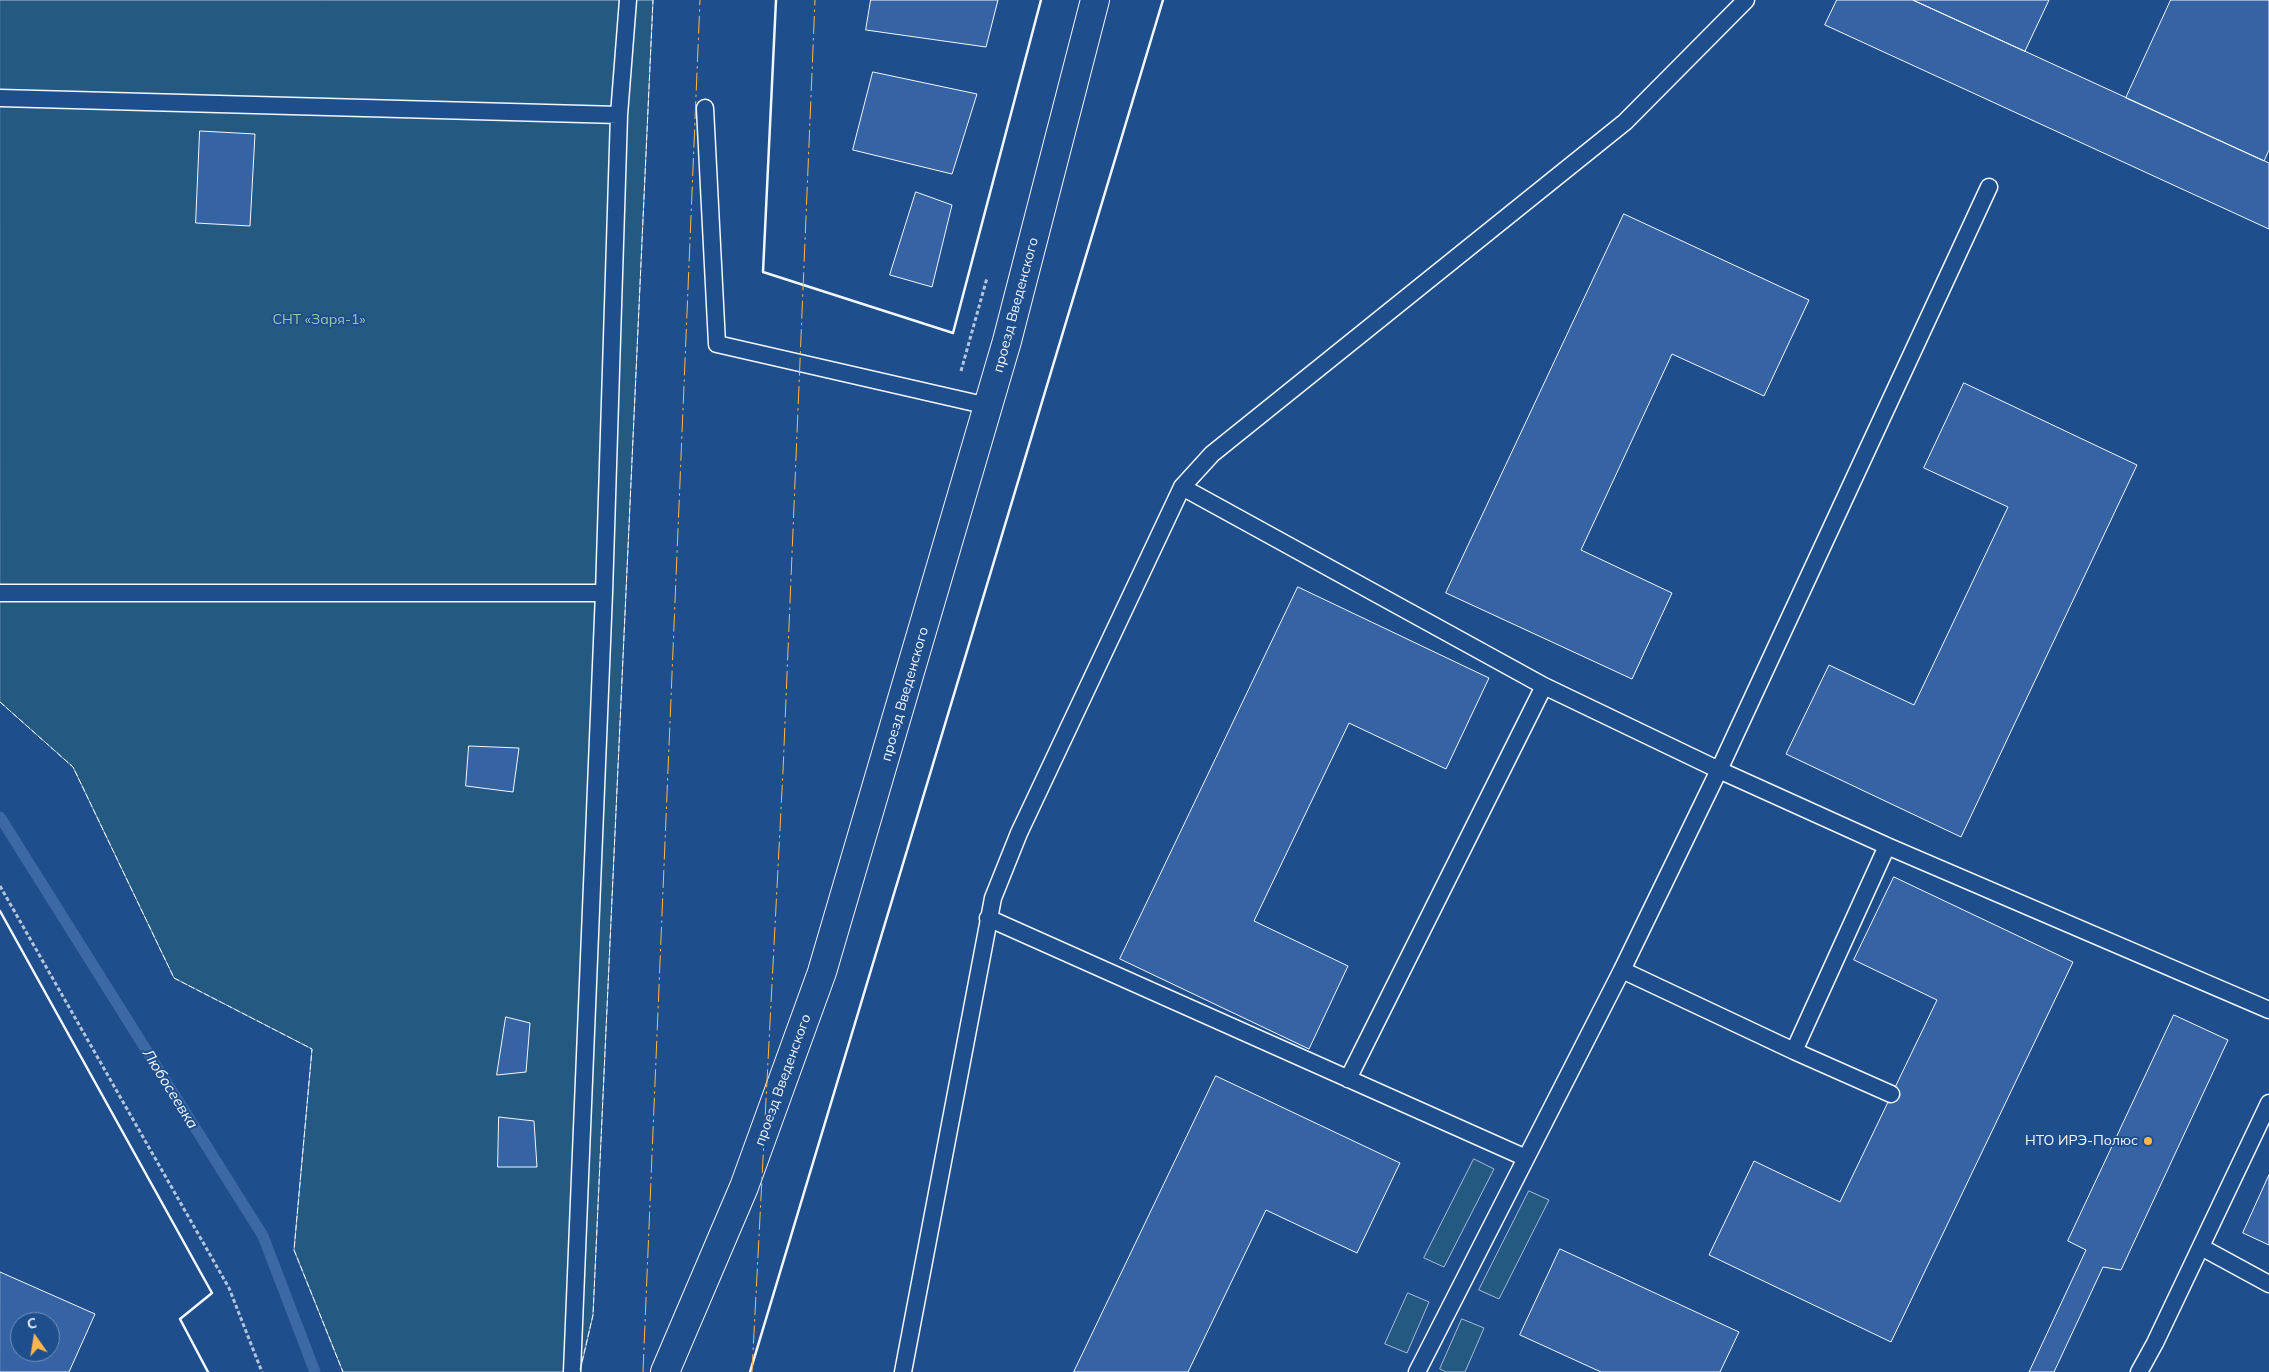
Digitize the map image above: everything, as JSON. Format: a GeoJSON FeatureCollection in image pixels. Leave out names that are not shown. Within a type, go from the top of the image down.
{"type":"FeatureCollection","features":[{"type":"Feature","properties":{"kind":"street","name":"проезд Введенского"},"geometry":{"type":"LineString","coordinates":[[665,1372],[744,1187],[822,972],[1007,341],[1095,0]]}},
{"type":"Feature","properties":{"kind":"lane"},"geometry":{"type":"LineString","coordinates":[[572,1372],[604,594],[619,115],[628,0]]}},
{"type":"Feature","properties":{"kind":"lane"},"geometry":{"type":"LineString","coordinates":[[903,1372],[993,898],[1019,833],[1182,487],[1212,454],[1624,122],[1746,0]]}},
{"type":"Feature","properties":{"kind":"lane"},"geometry":{"type":"LineString","coordinates":[[0,98],[619,115]]}},
{"type":"Feature","properties":{"kind":"lane"},"geometry":{"type":"LineString","coordinates":[[705,108],[717,344],[988,406]]}},
{"type":"Feature","properties":{"kind":"lane"},"geometry":{"type":"LineString","coordinates":[[1417,1372],[1622,970],[1719,770],[1989,187]]}},
{"type":"Feature","properties":{"kind":"lane"},"geometry":{"type":"LineString","coordinates":[[1182,487],[1544,686],[1719,770],[1887,846],[2269,1010]]}},
{"type":"Feature","properties":{"kind":"lane"},"geometry":{"type":"LineString","coordinates":[[0,593],[604,594]]}},
{"type":"Feature","properties":{"kind":"lane"},"geometry":{"type":"LineString","coordinates":[[1348,1079],[1544,686]]}},
{"type":"Feature","properties":{"kind":"lane"},"geometry":{"type":"LineString","coordinates":[[1794,1051],[1887,846]]}},
{"type":"Feature","properties":{"kind":"lane"},"geometry":{"type":"LineString","coordinates":[[988,918],[1526,1158]]}},
{"type":"Feature","properties":{"kind":"lane"},"geometry":{"type":"LineString","coordinates":[[1622,970],[1794,1051],[1892,1094]]}},
{"type":"Feature","properties":{"kind":"lane"},"geometry":{"type":"LineString","coordinates":[[2139,1372],[2155,1343],[2269,1102]]}},
{"type":"Feature","properties":{"kind":"lane"},"geometry":{"type":"LineString","coordinates":[[2201,1247],[2269,1284]]}},
{"type":"Feature","properties":{"kind":"path"},"geometry":{"type":"LineString","coordinates":[[0,886],[229,1288],[262,1372]]}},
{"type":"Feature","properties":{"kind":"green space","name":"СНТ «Заря-1»"},"geometry":{"type":"Polygon","coordinates":[[[0,0],[653,0],[593,1315],[580,1372],[343,1372],[294,1250],[312,1049],[174,978],[73,767],[0,702],[0,0]]]}},
{"type":"Feature","properties":{"kind":"green space"},"geometry":{"type":"Polygon","coordinates":[[[1474,1159],[1494,1169],[1444,1267],[1424,1258],[1474,1159]]]}},
{"type":"Feature","properties":{"kind":"green space"},"geometry":{"type":"Polygon","coordinates":[[[1529,1191],[1549,1200],[1499,1299],[1479,1290],[1529,1191]]]}},
{"type":"Feature","properties":{"kind":"green space"},"geometry":{"type":"Polygon","coordinates":[[[1408,1293],[1429,1302],[1407,1353],[1385,1344],[1408,1293]]]}},
{"type":"Feature","properties":{"kind":"green space"},"geometry":{"type":"Polygon","coordinates":[[[1462,1319],[1484,1328],[1465,1372],[1446,1372],[1440,1369],[1462,1319]]]}},
{"type":"Feature","properties":{"kind":"building"},"geometry":{"type":"Polygon","coordinates":[[[871,0],[998,0],[986,47],[866,30],[871,0]]]}},
{"type":"Feature","properties":{"kind":"building"},"geometry":{"type":"Polygon","coordinates":[[[1837,0],[1913,0],[2269,163],[2269,229],[1825,25],[1837,0]]]}},
{"type":"Feature","properties":{"kind":"building"},"geometry":{"type":"Polygon","coordinates":[[[1913,0],[2049,0],[2025,51],[1913,0]]]}},
{"type":"Feature","properties":{"kind":"building"},"geometry":{"type":"Polygon","coordinates":[[[2171,0],[2269,0],[2269,150],[2264,161],[2126,98],[2171,0]]]}},
{"type":"Feature","properties":{"kind":"building"},"geometry":{"type":"Polygon","coordinates":[[[873,72],[977,94],[952,174],[853,150],[873,72]]]}},
{"type":"Feature","properties":{"kind":"building"},"geometry":{"type":"Polygon","coordinates":[[[200,131],[255,134],[250,226],[196,223],[200,131]]]}},
{"type":"Feature","properties":{"kind":"building"},"geometry":{"type":"Polygon","coordinates":[[[916,192],[952,205],[932,287],[890,275],[916,192]]]}},
{"type":"Feature","properties":{"kind":"building"},"geometry":{"type":"Polygon","coordinates":[[[1624,214],[1809,300],[1764,396],[1672,354],[1581,550],[1672,593],[1632,679],[1446,593],[1624,214]]]}},
{"type":"Feature","properties":{"kind":"building"},"geometry":{"type":"Polygon","coordinates":[[[1964,383],[2137,465],[1961,837],[1786,754],[1829,665],[1914,705],[2008,507],[1924,468],[1964,383]]]}},
{"type":"Feature","properties":{"kind":"building"},"geometry":{"type":"Polygon","coordinates":[[[1298,587],[1489,678],[1446,769],[1349,723],[1254,921],[1348,966],[1309,1049],[1120,959],[1298,587]]]}},
{"type":"Feature","properties":{"kind":"building"},"geometry":{"type":"Polygon","coordinates":[[[469,746],[519,748],[513,792],[466,786],[469,746]]]}},
{"type":"Feature","properties":{"kind":"building"},"geometry":{"type":"Polygon","coordinates":[[[1894,877],[2073,962],[1891,1342],[1709,1255],[1754,1161],[1840,1202],[1937,1000],[1854,960],[1894,877]]]}},
{"type":"Feature","properties":{"kind":"building","name":"НТО ИРЭ-Полюс"},"geometry":{"type":"Polygon","coordinates":[[[2174,1015],[2228,1040],[2121,1270],[2103,1267],[2054,1372],[2029,1372],[2086,1250],[2068,1241],[2174,1015]]]}},
{"type":"Feature","properties":{"kind":"building"},"geometry":{"type":"Polygon","coordinates":[[[506,1017],[530,1023],[526,1072],[497,1075],[506,1017]]]}},
{"type":"Feature","properties":{"kind":"building"},"geometry":{"type":"Polygon","coordinates":[[[1216,1076],[1400,1163],[1357,1253],[1266,1210],[1188,1372],[1074,1372],[1216,1076]]]}},
{"type":"Feature","properties":{"kind":"building"},"geometry":{"type":"Polygon","coordinates":[[[499,1117],[534,1121],[537,1167],[498,1167],[499,1117]]]}},
{"type":"Feature","properties":{"kind":"building"},"geometry":{"type":"Polygon","coordinates":[[[2269,1175],[2269,1245],[2243,1233],[2269,1175]]]}},
{"type":"Feature","properties":{"kind":"building"},"geometry":{"type":"Polygon","coordinates":[[[1560,1249],[1739,1332],[1720,1372],[1601,1372],[1520,1335],[1560,1249]]]}},
{"type":"Feature","properties":{"kind":"building"},"geometry":{"type":"Polygon","coordinates":[[[0,1272],[95,1314],[69,1372],[0,1372],[0,1272]]]}},
{"type":"Feature","properties":{"kind":"waterway","name":"Любосеевка"},"geometry":{"type":"LineString","coordinates":[[0,817],[263,1236],[315,1372]]}},
{"type":"Feature","properties":{"kind":"fence"},"geometry":{"type":"LineString","coordinates":[[580,1370],[593,1315],[653,0]]}},
{"type":"Feature","properties":{"kind":"fence"},"geometry":{"type":"LineString","coordinates":[[0,702],[73,767],[174,978],[312,1049],[294,1250],[343,1372]]}},
{"type":"Feature","properties":{"kind":"wall"},"geometry":{"type":"LineString","coordinates":[[776,0],[763,272],[953,333],[1041,0]]}},
{"type":"Feature","properties":{"kind":"wall"},"geometry":{"type":"LineString","coordinates":[[750,1372],[1163,0]]}},
{"type":"Feature","properties":{"kind":"wall"},"geometry":{"type":"LineString","coordinates":[[0,911],[212,1293],[180,1319],[208,1372]]}},
{"type":"Feature","properties":{"kind":"power"},"geometry":{"type":"LineString","coordinates":[[643,1372],[700,0]]}},
{"type":"Feature","properties":{"kind":"power"},"geometry":{"type":"LineString","coordinates":[[752,1372],[783,771],[815,0]]}},
{"type":"Feature","properties":{"kind":"place","name":"НТО ИРЭ-Полюс"},"geometry":{"type":"Point","coordinates":[2148,1141]}}]}
